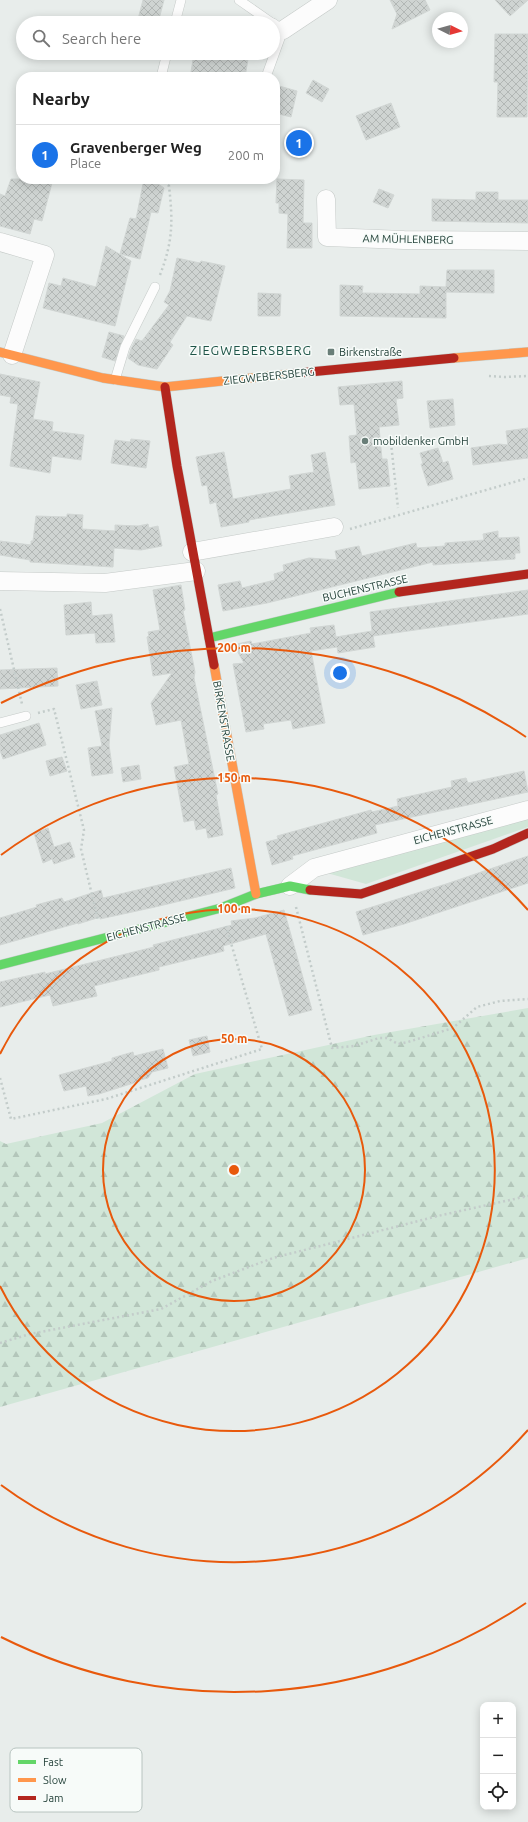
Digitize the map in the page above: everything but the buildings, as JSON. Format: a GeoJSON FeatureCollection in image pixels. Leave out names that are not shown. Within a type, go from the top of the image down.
{"type":"FeatureCollection","features":[{"type":"Feature","properties":{"kind":"street"},"geometry":{"type":"LineString","coordinates":[[280,24],[328,0]]}},
{"type":"Feature","properties":{"kind":"street","name":"AM MÜHLENBERG"},"geometry":{"type":"LineString","coordinates":[[326,199],[327,237],[404,240],[528,241]]}},
{"type":"Feature","properties":{"kind":"street","name":"ZIEGWEBERSBERG"},"geometry":{"type":"LineString","coordinates":[[0,242],[45,255],[6,353],[115,380],[142,385],[165,387],[407,362],[528,352]]}},
{"type":"Feature","properties":{"kind":"street","name":"BIRKENSTRASSE"},"geometry":{"type":"LineString","coordinates":[[165,387],[176,466],[256,894]]}},
{"type":"Feature","properties":{"kind":"street"},"geometry":{"type":"LineString","coordinates":[[192,552],[334,527]]}},
{"type":"Feature","properties":{"kind":"street"},"geometry":{"type":"LineString","coordinates":[[0,581],[105,583],[196,571]]}},
{"type":"Feature","properties":{"kind":"street","name":"BUCHENSTRASSE"},"geometry":{"type":"LineString","coordinates":[[209,638],[402,591],[528,574]]}},
{"type":"Feature","properties":{"kind":"street","name":"EICHENSTRASSE"},"geometry":{"type":"LineString","coordinates":[[0,965],[221,908],[256,894],[290,886],[314,868],[528,810]]}},
{"type":"Feature","properties":{"kind":"street","name":"EICHENSTRASSE"},"geometry":{"type":"LineString","coordinates":[[290,886],[322,892],[361,894],[493,849],[528,833]]}},
{"type":"Feature","properties":{"kind":"lane"},"geometry":{"type":"LineString","coordinates":[[177,16],[181,0]]}},
{"type":"Feature","properties":{"kind":"lane"},"geometry":{"type":"LineString","coordinates":[[238,0],[261,16]]}},
{"type":"Feature","properties":{"kind":"lane"},"geometry":{"type":"LineString","coordinates":[[162,72],[165,60]]}},
{"type":"Feature","properties":{"kind":"lane"},"geometry":{"type":"LineString","coordinates":[[267,72],[269,60]]}},
{"type":"Feature","properties":{"kind":"lane"},"geometry":{"type":"LineString","coordinates":[[115,380],[125,347],[155,287]]}},
{"type":"Feature","properties":{"kind":"lane"},"geometry":{"type":"LineString","coordinates":[[0,723],[26,716]]}},
{"type":"Feature","properties":{"kind":"path"},"geometry":{"type":"LineString","coordinates":[[155,287],[168,253],[173,218],[169,186],[167,184]]}},
{"type":"Feature","properties":{"kind":"path"},"geometry":{"type":"LineString","coordinates":[[391,443],[398,508]]}},
{"type":"Feature","properties":{"kind":"path"},"geometry":{"type":"LineString","coordinates":[[334,527],[340,531],[363,526],[528,478]]}},
{"type":"Feature","properties":{"kind":"path"},"geometry":{"type":"LineString","coordinates":[[0,609],[18,691],[26,716],[54,709],[84,830],[81,849],[102,938]]}},
{"type":"Feature","properties":{"kind":"path"},"geometry":{"type":"LineString","coordinates":[[290,886],[332,1048],[354,1046],[379,1038],[387,1038],[398,1044],[408,1042],[453,1028],[477,1007],[500,1001],[528,999]]}},
{"type":"Feature","properties":{"kind":"path"},"geometry":{"type":"LineString","coordinates":[[0,1078],[11,1119],[106,1099],[262,1049],[221,908]]}},
{"type":"Feature","properties":{"kind":"path"},"geometry":{"type":"LineString","coordinates":[[0,1343],[30,1334],[161,1309],[212,1281],[274,1258],[442,1215],[528,1196]]}},
{"type":"Feature","properties":{"kind":"green space"},"geometry":{"type":"Polygon","coordinates":[[[528,815],[528,827],[366,884],[320,871],[528,815]]]}},
{"type":"Feature","properties":{"kind":"green space"},"geometry":{"type":"Polygon","coordinates":[[[528,1008],[528,1258],[0,1407],[0,1141],[6,1144],[102,1123],[195,1074],[374,1035],[528,1008]]]}},
{"type":"Feature","properties":{"kind":"traffic: fast"},"geometry":{"type":"LineString","coordinates":[[209,638],[399,592]]}},
{"type":"Feature","properties":{"kind":"traffic: fast"},"geometry":{"type":"LineString","coordinates":[[0,965],[221,908],[256,894],[290,886],[310,890]]}},
{"type":"Feature","properties":{"kind":"traffic: slow"},"geometry":{"type":"LineString","coordinates":[[0,352],[103,378],[165,387],[289,374]]}},
{"type":"Feature","properties":{"kind":"traffic: slow"},"geometry":{"type":"LineString","coordinates":[[454,358],[528,352]]}},
{"type":"Feature","properties":{"kind":"traffic: slow"},"geometry":{"type":"LineString","coordinates":[[214,665],[256,894]]}},
{"type":"Feature","properties":{"kind":"traffic: jam"},"geometry":{"type":"LineString","coordinates":[[289,374],[454,358]]}},
{"type":"Feature","properties":{"kind":"traffic: jam"},"geometry":{"type":"LineString","coordinates":[[165,387],[177,466],[214,665]]}},
{"type":"Feature","properties":{"kind":"traffic: jam"},"geometry":{"type":"LineString","coordinates":[[399,592],[528,574]]}},
{"type":"Feature","properties":{"kind":"traffic: jam"},"geometry":{"type":"LineString","coordinates":[[310,890],[361,894],[493,849],[528,833]]}},
{"type":"Feature","properties":{"kind":"place","name":"Gravenberger Weg"},"geometry":{"type":"Point","coordinates":[299,143]}},
{"type":"Feature","properties":{"kind":"place","name":"Birkenstraße"},"geometry":{"type":"Point","coordinates":[331,352]}},
{"type":"Feature","properties":{"kind":"place","name":"mobildenker GmbH"},"geometry":{"type":"Point","coordinates":[365,441]}},
{"type":"Feature","properties":{"kind":"district","name":"ZIEGWEBERSBERG"},"geometry":{"type":"Point","coordinates":[251,350]}}]}
